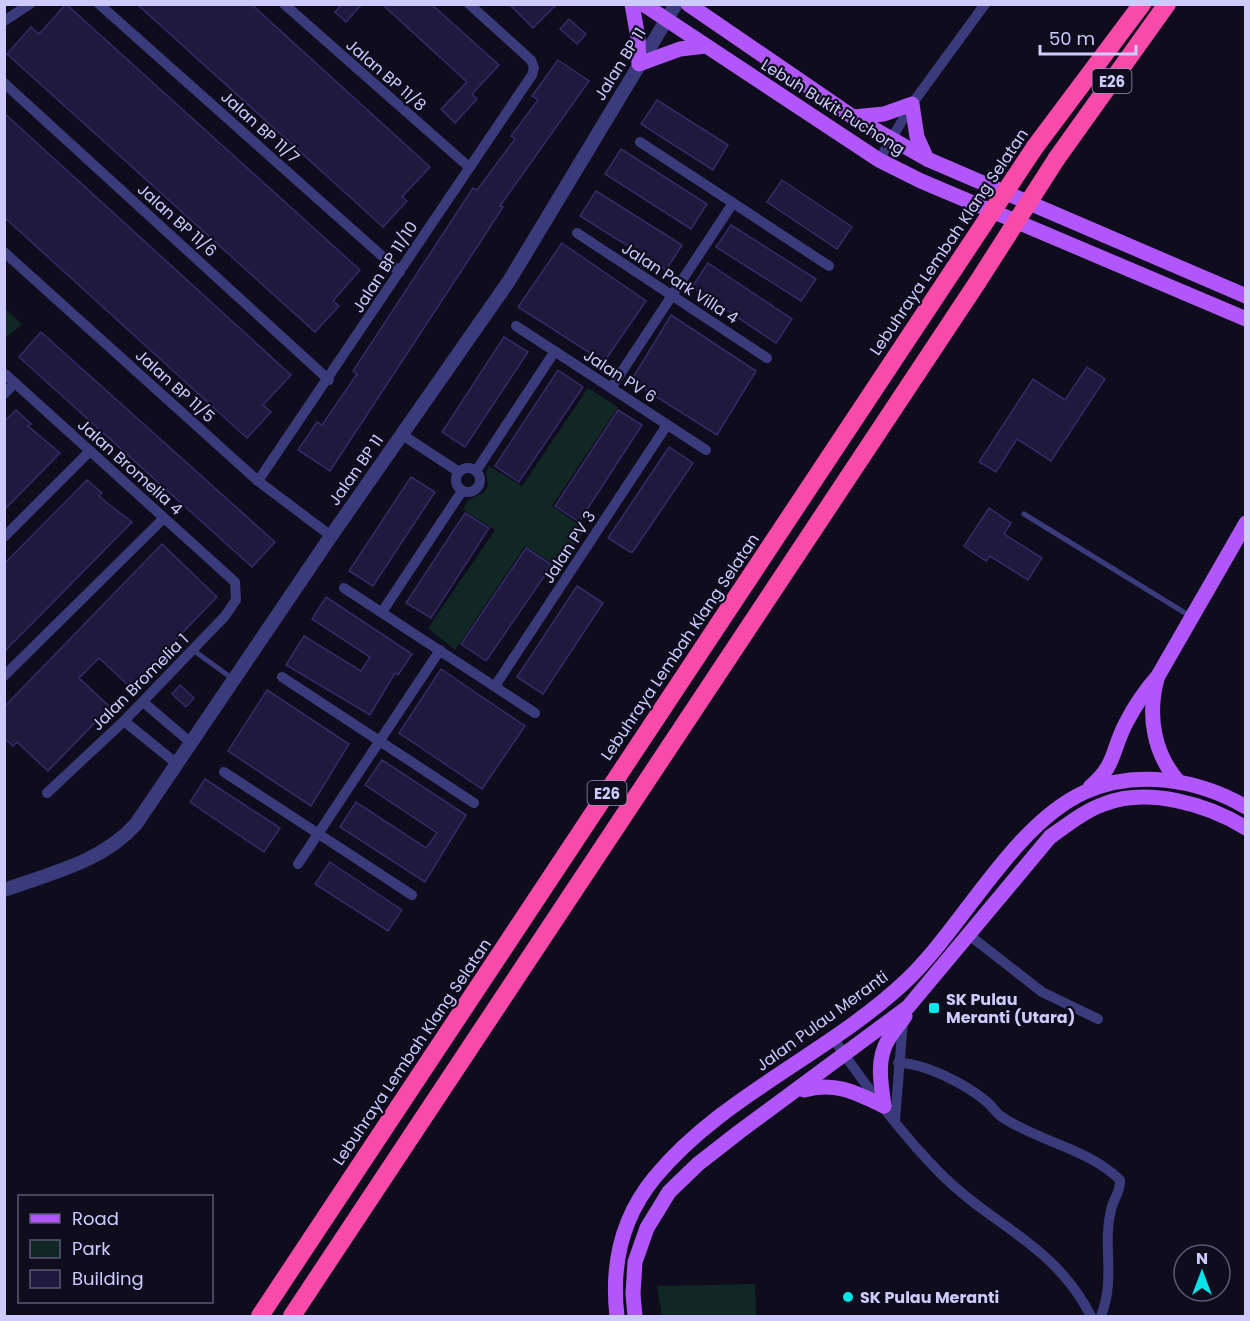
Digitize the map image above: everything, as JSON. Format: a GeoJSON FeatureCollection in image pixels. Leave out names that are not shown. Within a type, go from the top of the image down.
{"type":"FeatureCollection","features":[{"type":"Feature","properties":{"kind":"highway","name":"Lebuhraya Lembah Klang Selatan"},"geometry":{"type":"LineString","coordinates":[[260,1317],[1035,147],[1142,4]]}},
{"type":"Feature","properties":{"kind":"highway","name":"E26"},"geometry":{"type":"LineString","coordinates":[[292,1317],[977,283],[1057,158],[1167,4]]}},
{"type":"Feature","properties":{"kind":"main road"},"geometry":{"type":"LineString","coordinates":[[632,4],[638,38],[639,64],[680,49],[706,46]]}},
{"type":"Feature","properties":{"kind":"main road","name":"Lebuh Bukit Puchong"},"geometry":{"type":"LineString","coordinates":[[643,4],[666,22],[879,160],[921,181],[1245,319]]}},
{"type":"Feature","properties":{"kind":"main road","name":"Lebuh Bukit Puchong"},"geometry":{"type":"LineString","coordinates":[[688,4],[852,117],[890,140],[927,159],[1245,296]]}},
{"type":"Feature","properties":{"kind":"main road"},"geometry":{"type":"LineString","coordinates":[[852,117],[884,114],[912,104],[917,137],[927,159]]}},
{"type":"Feature","properties":{"kind":"main road"},"geometry":{"type":"LineString","coordinates":[[1084,792],[1101,778],[1113,762],[1124,725],[1140,697],[1158,676],[1245,523]]}},
{"type":"Feature","properties":{"kind":"main road"},"geometry":{"type":"LineString","coordinates":[[1158,676],[1152,700],[1155,737],[1165,766],[1179,782]]}},
{"type":"Feature","properties":{"kind":"main road","name":"Jalan Pulau Meranti"},"geometry":{"type":"LineString","coordinates":[[617,1317],[614,1292],[616,1260],[627,1221],[655,1177],[682,1148],[723,1114],[882,1003],[909,978],[954,927],[1019,845],[1064,805],[1084,792],[1131,779],[1179,782],[1212,791],[1245,807]]}},
{"type":"Feature","properties":{"kind":"main road"},"geometry":{"type":"LineString","coordinates":[[884,1106],[880,1078],[881,1055],[887,1041],[906,1013],[1050,837],[1076,818],[1105,803],[1132,798],[1163,798],[1208,810],[1245,828]]}},
{"type":"Feature","properties":{"kind":"main road"},"geometry":{"type":"LineString","coordinates":[[635,1317],[633,1294],[635,1262],[647,1228],[669,1192],[698,1164],[906,1013]]}},
{"type":"Feature","properties":{"kind":"main road"},"geometry":{"type":"LineString","coordinates":[[793,1093],[820,1085],[836,1086],[854,1091],[884,1106]]}},
{"type":"Feature","properties":{"kind":"street"},"geometry":{"type":"LineString","coordinates":[[4,21],[30,4]]}},
{"type":"Feature","properties":{"kind":"street","name":"Jalan BP 11/7"},"geometry":{"type":"LineString","coordinates":[[99,4],[400,272]]}},
{"type":"Feature","properties":{"kind":"street","name":"Jalan BP 11/8"},"geometry":{"type":"LineString","coordinates":[[284,4],[469,167]]}},
{"type":"Feature","properties":{"kind":"street","name":"Jalan BP 11/10"},"geometry":{"type":"LineString","coordinates":[[258,481],[329,380],[532,75],[534,68],[531,60],[469,4]]}},
{"type":"Feature","properties":{"kind":"street","name":"Jalan BP 11"},"geometry":{"type":"LineString","coordinates":[[4,890],[100,855],[119,843],[136,824],[330,536],[509,280],[676,4]]}},
{"type":"Feature","properties":{"kind":"street"},"geometry":{"type":"LineString","coordinates":[[879,160],[912,104],[985,4]]}},
{"type":"Feature","properties":{"kind":"street","name":"Jalan BP 11/6"},"geometry":{"type":"LineString","coordinates":[[4,83],[329,380]]}},
{"type":"Feature","properties":{"kind":"street"},"geometry":{"type":"LineString","coordinates":[[640,142],[829,266]]}},
{"type":"Feature","properties":{"kind":"street"},"geometry":{"type":"LineString","coordinates":[[611,388],[733,203]]}},
{"type":"Feature","properties":{"kind":"street","name":"Jalan Park Villa 4"},"geometry":{"type":"LineString","coordinates":[[577,233],[767,358]]}},
{"type":"Feature","properties":{"kind":"street","name":"Jalan BP 11/5"},"geometry":{"type":"LineString","coordinates":[[4,252],[258,481],[330,536]]}},
{"type":"Feature","properties":{"kind":"street","name":"Jalan PV 6"},"geometry":{"type":"LineString","coordinates":[[516,326],[706,450]]}},
{"type":"Feature","properties":{"kind":"street"},"geometry":{"type":"LineString","coordinates":[[476,471],[555,351]]}},
{"type":"Feature","properties":{"kind":"street","name":"Jalan Bromelia 4"},"geometry":{"type":"LineString","coordinates":[[5,374],[235,582]]}},
{"type":"Feature","properties":{"kind":"street"},"geometry":{"type":"LineString","coordinates":[[4,394],[15,383]]}},
{"type":"Feature","properties":{"kind":"street","name":"Jalan PV 3"},"geometry":{"type":"LineString","coordinates":[[495,686],[668,425]]}},
{"type":"Feature","properties":{"kind":"street"},"geometry":{"type":"LineString","coordinates":[[401,434],[459,472]]}},
{"type":"Feature","properties":{"kind":"street"},"geometry":{"type":"LineString","coordinates":[[4,537],[90,451]]}},
{"type":"Feature","properties":{"kind":"street"},"geometry":{"type":"LineString","coordinates":[[465,468],[476,471],[480,478],[477,488],[470,492],[462,491],[456,482],[459,472],[465,468]]}},
{"type":"Feature","properties":{"kind":"street"},"geometry":{"type":"LineString","coordinates":[[382,612],[462,491]]}},
{"type":"Feature","properties":{"kind":"street"},"geometry":{"type":"LineString","coordinates":[[4,676],[164,518]]}},
{"type":"Feature","properties":{"kind":"street","name":"Jalan Bromelia 1"},"geometry":{"type":"LineString","coordinates":[[47,793],[124,721],[225,616],[236,600],[235,582]]}},
{"type":"Feature","properties":{"kind":"street"},"geometry":{"type":"LineString","coordinates":[[344,588],[535,713]]}},
{"type":"Feature","properties":{"kind":"street"},"geometry":{"type":"LineString","coordinates":[[298,864],[440,650]]}},
{"type":"Feature","properties":{"kind":"street"},"geometry":{"type":"LineString","coordinates":[[282,677],[474,803]]}},
{"type":"Feature","properties":{"kind":"street"},"geometry":{"type":"LineString","coordinates":[[143,702],[190,742]]}},
{"type":"Feature","properties":{"kind":"street"},"geometry":{"type":"LineString","coordinates":[[124,721],[177,764]]}},
{"type":"Feature","properties":{"kind":"street"},"geometry":{"type":"LineString","coordinates":[[224,772],[412,895]]}},
{"type":"Feature","properties":{"kind":"street"},"geometry":{"type":"LineString","coordinates":[[969,935],[1042,992],[1098,1019]]}},
{"type":"Feature","properties":{"kind":"street"},"geometry":{"type":"LineString","coordinates":[[895,1120],[898,1063],[906,1013]]}},
{"type":"Feature","properties":{"kind":"street"},"geometry":{"type":"LineString","coordinates":[[833,1038],[895,1120],[941,1175],[1059,1268],[1078,1292],[1091,1317]]}},
{"type":"Feature","properties":{"kind":"street"},"geometry":{"type":"LineString","coordinates":[[898,1063],[912,1063],[933,1071],[981,1097],[1002,1117],[1094,1160],[1120,1180],[1121,1188],[1111,1209],[1108,1228],[1110,1271],[1107,1302],[1101,1317]]}},
{"type":"Feature","properties":{"kind":"lane"},"geometry":{"type":"LineString","coordinates":[[1024,514],[1192,616]]}},
{"type":"Feature","properties":{"kind":"lane"},"geometry":{"type":"LineString","coordinates":[[193,650],[234,680]]}},
{"type":"Feature","properties":{"kind":"green space"},"geometry":{"type":"Polygon","coordinates":[[[5,308],[22,325],[4,338],[5,308]]]}},
{"type":"Feature","properties":{"kind":"green space"},"geometry":{"type":"Polygon","coordinates":[[[588,388],[618,407],[552,506],[585,529],[560,568],[525,546],[455,650],[428,628],[495,530],[463,510],[467,501],[483,493],[488,486],[486,472],[489,466],[522,486],[588,388]]]}},
{"type":"Feature","properties":{"kind":"green space"},"geometry":{"type":"Polygon","coordinates":[[[755,1284],[756,1316],[662,1316],[657,1286],[755,1284]]]}},
{"type":"Feature","properties":{"kind":"building"},"geometry":{"type":"Polygon","coordinates":[[[66,4],[360,270],[333,301],[339,306],[315,332],[7,54],[31,27],[39,34],[66,4]]]}},
{"type":"Feature","properties":{"kind":"building"},"geometry":{"type":"Polygon","coordinates":[[[137,4],[251,4],[430,167],[402,197],[407,201],[383,227],[137,4]]]}},
{"type":"Feature","properties":{"kind":"building"},"geometry":{"type":"Polygon","coordinates":[[[342,4],[362,4],[346,22],[335,12],[342,4]]]}},
{"type":"Feature","properties":{"kind":"building"},"geometry":{"type":"Polygon","coordinates":[[[382,4],[431,4],[499,65],[472,94],[477,99],[455,123],[441,109],[467,82],[382,4]]]}},
{"type":"Feature","properties":{"kind":"building"},"geometry":{"type":"Polygon","coordinates":[[[509,4],[557,4],[533,28],[509,4]]]}},
{"type":"Feature","properties":{"kind":"building"},"geometry":{"type":"Polygon","coordinates":[[[569,19],[586,34],[577,44],[560,29],[569,19]]]}},
{"type":"Feature","properties":{"kind":"building"},"geometry":{"type":"Polygon","coordinates":[[[558,60],[589,81],[500,206],[503,207],[330,471],[298,450],[317,422],[322,425],[357,374],[353,371],[473,188],[477,190],[515,139],[511,136],[538,100],[532,96],[558,60]]]}},
{"type":"Feature","properties":{"kind":"building"},"geometry":{"type":"Polygon","coordinates":[[[657,100],[728,145],[713,170],[641,124],[657,100]]]}},
{"type":"Feature","properties":{"kind":"building"},"geometry":{"type":"Polygon","coordinates":[[[4,113],[291,375],[263,405],[271,412],[247,438],[4,217],[4,113]]]}},
{"type":"Feature","properties":{"kind":"building"},"geometry":{"type":"Polygon","coordinates":[[[621,149],[707,204],[691,229],[605,174],[621,149]]]}},
{"type":"Feature","properties":{"kind":"building"},"geometry":{"type":"Polygon","coordinates":[[[782,180],[852,227],[837,249],[767,202],[782,180]]]}},
{"type":"Feature","properties":{"kind":"building"},"geometry":{"type":"Polygon","coordinates":[[[596,191],[682,245],[666,270],[580,216],[596,191]]]}},
{"type":"Feature","properties":{"kind":"building"},"geometry":{"type":"Polygon","coordinates":[[[731,225],[816,279],[801,301],[716,247],[731,225]]]}},
{"type":"Feature","properties":{"kind":"building"},"geometry":{"type":"Polygon","coordinates":[[[562,243],[646,301],[604,362],[518,307],[562,243]]]}},
{"type":"Feature","properties":{"kind":"building"},"geometry":{"type":"Polygon","coordinates":[[[708,263],[792,319],[776,343],[692,287],[708,263]]]}},
{"type":"Feature","properties":{"kind":"building"},"geometry":{"type":"Polygon","coordinates":[[[671,315],[756,371],[717,435],[631,381],[671,315]]]}},
{"type":"Feature","properties":{"kind":"building"},"geometry":{"type":"Polygon","coordinates":[[[41,332],[275,542],[252,567],[19,357],[41,332]]]}},
{"type":"Feature","properties":{"kind":"building"},"geometry":{"type":"Polygon","coordinates":[[[504,337],[528,352],[465,447],[442,432],[504,337]]]}},
{"type":"Feature","properties":{"kind":"building"},"geometry":{"type":"Polygon","coordinates":[[[1087,367],[1105,379],[1051,461],[1017,439],[996,472],[979,462],[1033,379],[1065,400],[1087,367]]]}},
{"type":"Feature","properties":{"kind":"building"},"geometry":{"type":"Polygon","coordinates":[[[558,370],[583,387],[519,482],[495,466],[558,370]]]}},
{"type":"Feature","properties":{"kind":"building"},"geometry":{"type":"Polygon","coordinates":[[[16,410],[31,424],[28,426],[60,453],[4,510],[4,422],[16,410]]]}},
{"type":"Feature","properties":{"kind":"building"},"geometry":{"type":"Polygon","coordinates":[[[618,410],[642,425],[579,522],[555,506],[618,410]]]}},
{"type":"Feature","properties":{"kind":"building"},"geometry":{"type":"Polygon","coordinates":[[[669,447],[693,463],[632,553],[608,538],[669,447]]]}},
{"type":"Feature","properties":{"kind":"building"},"geometry":{"type":"Polygon","coordinates":[[[411,477],[435,492],[373,586],[349,571],[411,477]]]}},
{"type":"Feature","properties":{"kind":"building"},"geometry":{"type":"Polygon","coordinates":[[[87,480],[102,493],[99,496],[132,522],[4,652],[4,564],[87,480]]]}},
{"type":"Feature","properties":{"kind":"building"},"geometry":{"type":"Polygon","coordinates":[[[989,508],[1011,523],[1004,534],[1042,558],[1028,580],[990,556],[986,561],[964,546],[989,508]]]}},
{"type":"Feature","properties":{"kind":"building"},"geometry":{"type":"Polygon","coordinates":[[[465,513],[489,528],[431,618],[406,603],[465,513]]]}},
{"type":"Feature","properties":{"kind":"building"},"geometry":{"type":"Polygon","coordinates":[[[162,544],[217,597],[130,687],[99,658],[79,678],[110,707],[48,771],[17,742],[13,746],[4,738],[4,707],[162,544]]]}},
{"type":"Feature","properties":{"kind":"building"},"geometry":{"type":"Polygon","coordinates":[[[526,548],[552,565],[486,661],[461,644],[526,548]]]}},
{"type":"Feature","properties":{"kind":"building"},"geometry":{"type":"Polygon","coordinates":[[[577,586],[603,603],[543,694],[517,677],[577,586]]]}},
{"type":"Feature","properties":{"kind":"building"},"geometry":{"type":"Polygon","coordinates":[[[326,597],[412,654],[398,675],[395,673],[370,715],[286,665],[304,636],[361,671],[370,657],[312,619],[326,597]]]}},
{"type":"Feature","properties":{"kind":"building"},"geometry":{"type":"Polygon","coordinates":[[[441,669],[525,726],[482,789],[399,733],[441,669]]]}},
{"type":"Feature","properties":{"kind":"building"},"geometry":{"type":"Polygon","coordinates":[[[180,685],[194,698],[186,707],[172,694],[180,685]]]}},
{"type":"Feature","properties":{"kind":"building"},"geometry":{"type":"Polygon","coordinates":[[[267,690],[349,744],[311,806],[228,751],[267,690]]]}},
{"type":"Feature","properties":{"kind":"building"},"geometry":{"type":"Polygon","coordinates":[[[382,760],[466,815],[425,882],[340,827],[356,802],[426,848],[437,833],[365,785],[382,760]]]}},
{"type":"Feature","properties":{"kind":"building"},"geometry":{"type":"Polygon","coordinates":[[[205,779],[280,828],[264,852],[190,802],[205,779]]]}},
{"type":"Feature","properties":{"kind":"building"},"geometry":{"type":"Polygon","coordinates":[[[330,862],[402,910],[388,931],[315,884],[330,862]]]}},
{"type":"Feature","properties":{"kind":"place","name":"SK Pulau Meranti (Utara)"},"geometry":{"type":"Point","coordinates":[934,1008]}},
{"type":"Feature","properties":{"kind":"place","name":"SK Pulau Meranti"},"geometry":{"type":"Point","coordinates":[848,1297]}}]}
